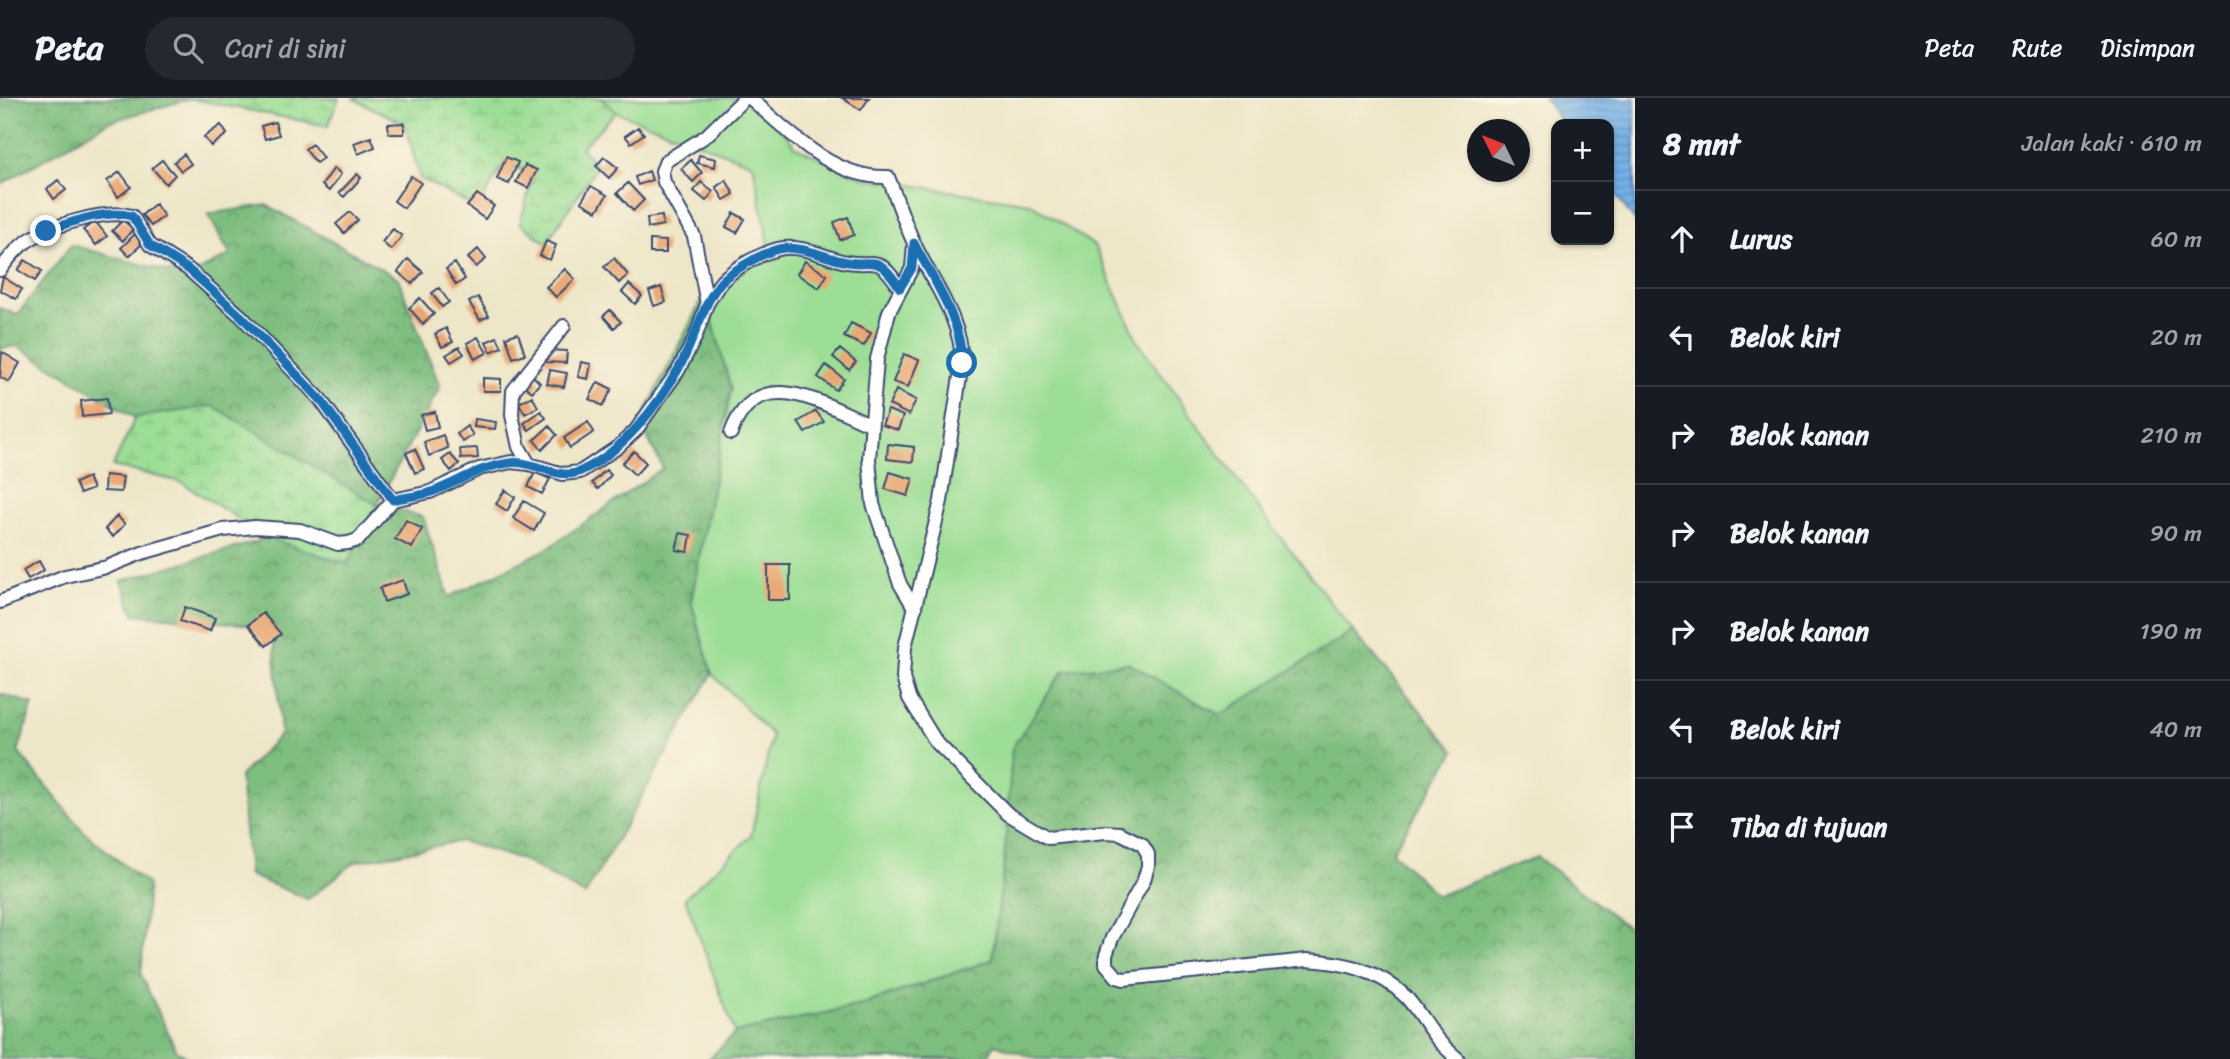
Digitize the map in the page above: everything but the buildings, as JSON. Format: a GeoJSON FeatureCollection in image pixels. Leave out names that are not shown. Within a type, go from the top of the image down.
{"type":"FeatureCollection","features":[{"type":"Feature","properties":{"kind":"street"},"geometry":{"type":"LineString","coordinates":[[707,303],[694,236],[664,182],[662,171],[666,161],[706,136],[748,98],[814,154],[870,178],[888,177],[914,243],[955,323],[962,344],[962,363],[941,501],[905,647],[903,678],[909,698],[936,742],[1008,814],[1048,838],[1105,832],[1120,833],[1142,844],[1148,854],[1144,880],[1112,938],[1106,955],[1106,964],[1117,976],[1124,979],[1307,960],[1328,961],[1364,969],[1406,997],[1440,1042],[1458,1059]]}},
{"type":"Feature","properties":{"kind":"street"},"geometry":{"type":"LineString","coordinates":[[0,270],[26,242],[46,231],[121,213],[132,216],[150,245],[188,269],[242,317],[320,399],[393,500]]}},
{"type":"Feature","properties":{"kind":"street"},"geometry":{"type":"LineString","coordinates":[[914,243],[912,268],[889,312],[877,359],[869,459],[873,504],[900,584],[915,609]]}},
{"type":"Feature","properties":{"kind":"street"},"geometry":{"type":"LineString","coordinates":[[0,602],[65,576],[107,567],[142,553],[223,530],[255,527],[300,530],[338,544],[348,543],[358,540],[393,500],[430,492],[479,469],[512,462],[563,474],[580,472],[618,447],[636,430],[678,371],[695,338],[707,303],[732,272],[757,257],[783,248],[804,250],[845,262],[870,261],[879,264],[891,274],[900,288]]}},
{"type":"Feature","properties":{"kind":"street"},"geometry":{"type":"LineString","coordinates":[[529,464],[519,447],[512,415],[513,391],[564,326]]}},
{"type":"Feature","properties":{"kind":"street"},"geometry":{"type":"LineString","coordinates":[[731,433],[737,417],[748,403],[758,396],[782,391],[802,396],[870,424]]}},
{"type":"Feature","properties":{"kind":"green space"},"geometry":{"type":"Polygon","coordinates":[[[0,98],[189,99],[108,122],[0,185],[0,98]]]}},
{"type":"Feature","properties":{"kind":"green space"},"geometry":{"type":"Polygon","coordinates":[[[187,98],[339,98],[328,126],[187,98]]]}},
{"type":"Feature","properties":{"kind":"green space"},"geometry":{"type":"Polygon","coordinates":[[[352,98],[601,98],[616,112],[581,148],[597,166],[546,243],[520,223],[533,178],[505,161],[478,209],[420,178],[405,124],[352,98]]]}},
{"type":"Feature","properties":{"kind":"green space"},"geometry":{"type":"Polygon","coordinates":[[[601,98],[755,98],[796,147],[864,178],[1030,203],[1095,246],[1138,342],[1258,508],[1353,631],[1220,715],[1128,663],[1004,864],[992,960],[861,1005],[735,1033],[685,898],[751,836],[772,735],[712,674],[691,602],[731,389],[705,293],[771,255],[753,164],[616,112],[601,98]]]}},
{"type":"Feature","properties":{"kind":"green space"},"geometry":{"type":"Polygon","coordinates":[[[266,205],[398,278],[440,387],[377,504],[423,517],[449,597],[547,549],[663,468],[640,423],[705,293],[731,389],[691,601],[712,674],[585,895],[522,860],[460,841],[355,862],[308,899],[249,875],[240,776],[281,734],[273,627],[134,614],[121,581],[269,538],[347,564],[213,406],[135,418],[17,346],[0,349],[0,308],[17,315],[71,245],[187,277],[230,255],[208,214],[266,205]]]}},
{"type":"Feature","properties":{"kind":"green space"},"geometry":{"type":"Polygon","coordinates":[[[213,406],[377,505],[347,564],[269,538],[181,482],[113,466],[135,418],[213,406]]]}},
{"type":"Feature","properties":{"kind":"green space"},"geometry":{"type":"Polygon","coordinates":[[[1353,631],[1455,751],[1392,852],[1437,896],[1537,857],[1635,933],[1635,1059],[1037,1059],[995,1044],[986,1059],[709,1059],[735,1033],[861,1005],[992,960],[1004,864],[1012,748],[1063,671],[1128,663],[1220,715],[1353,631]]]}},
{"type":"Feature","properties":{"kind":"green space"},"geometry":{"type":"Polygon","coordinates":[[[0,694],[33,704],[18,752],[84,832],[148,885],[141,975],[176,1050],[190,1059],[0,1059],[0,694]]]}},
{"type":"Feature","properties":{"kind":"water"},"geometry":{"type":"Polygon","coordinates":[[[1544,98],[1635,98],[1635,221],[1614,193],[1614,119],[1559,119],[1544,98]]]}},
{"type":"Feature","properties":{"kind":"route"},"geometry":{"type":"LineString","coordinates":[[46,231],[121,213],[132,216],[150,245],[188,269],[242,317],[320,399],[393,500],[430,492],[479,469],[512,462],[563,474],[580,472],[618,447],[636,430],[678,371],[695,338],[707,303],[721,283],[732,272],[757,257],[783,248],[804,250],[845,262],[870,261],[879,264],[891,274],[900,288],[912,268],[914,243],[955,323],[962,344],[962,363]]}}]}
